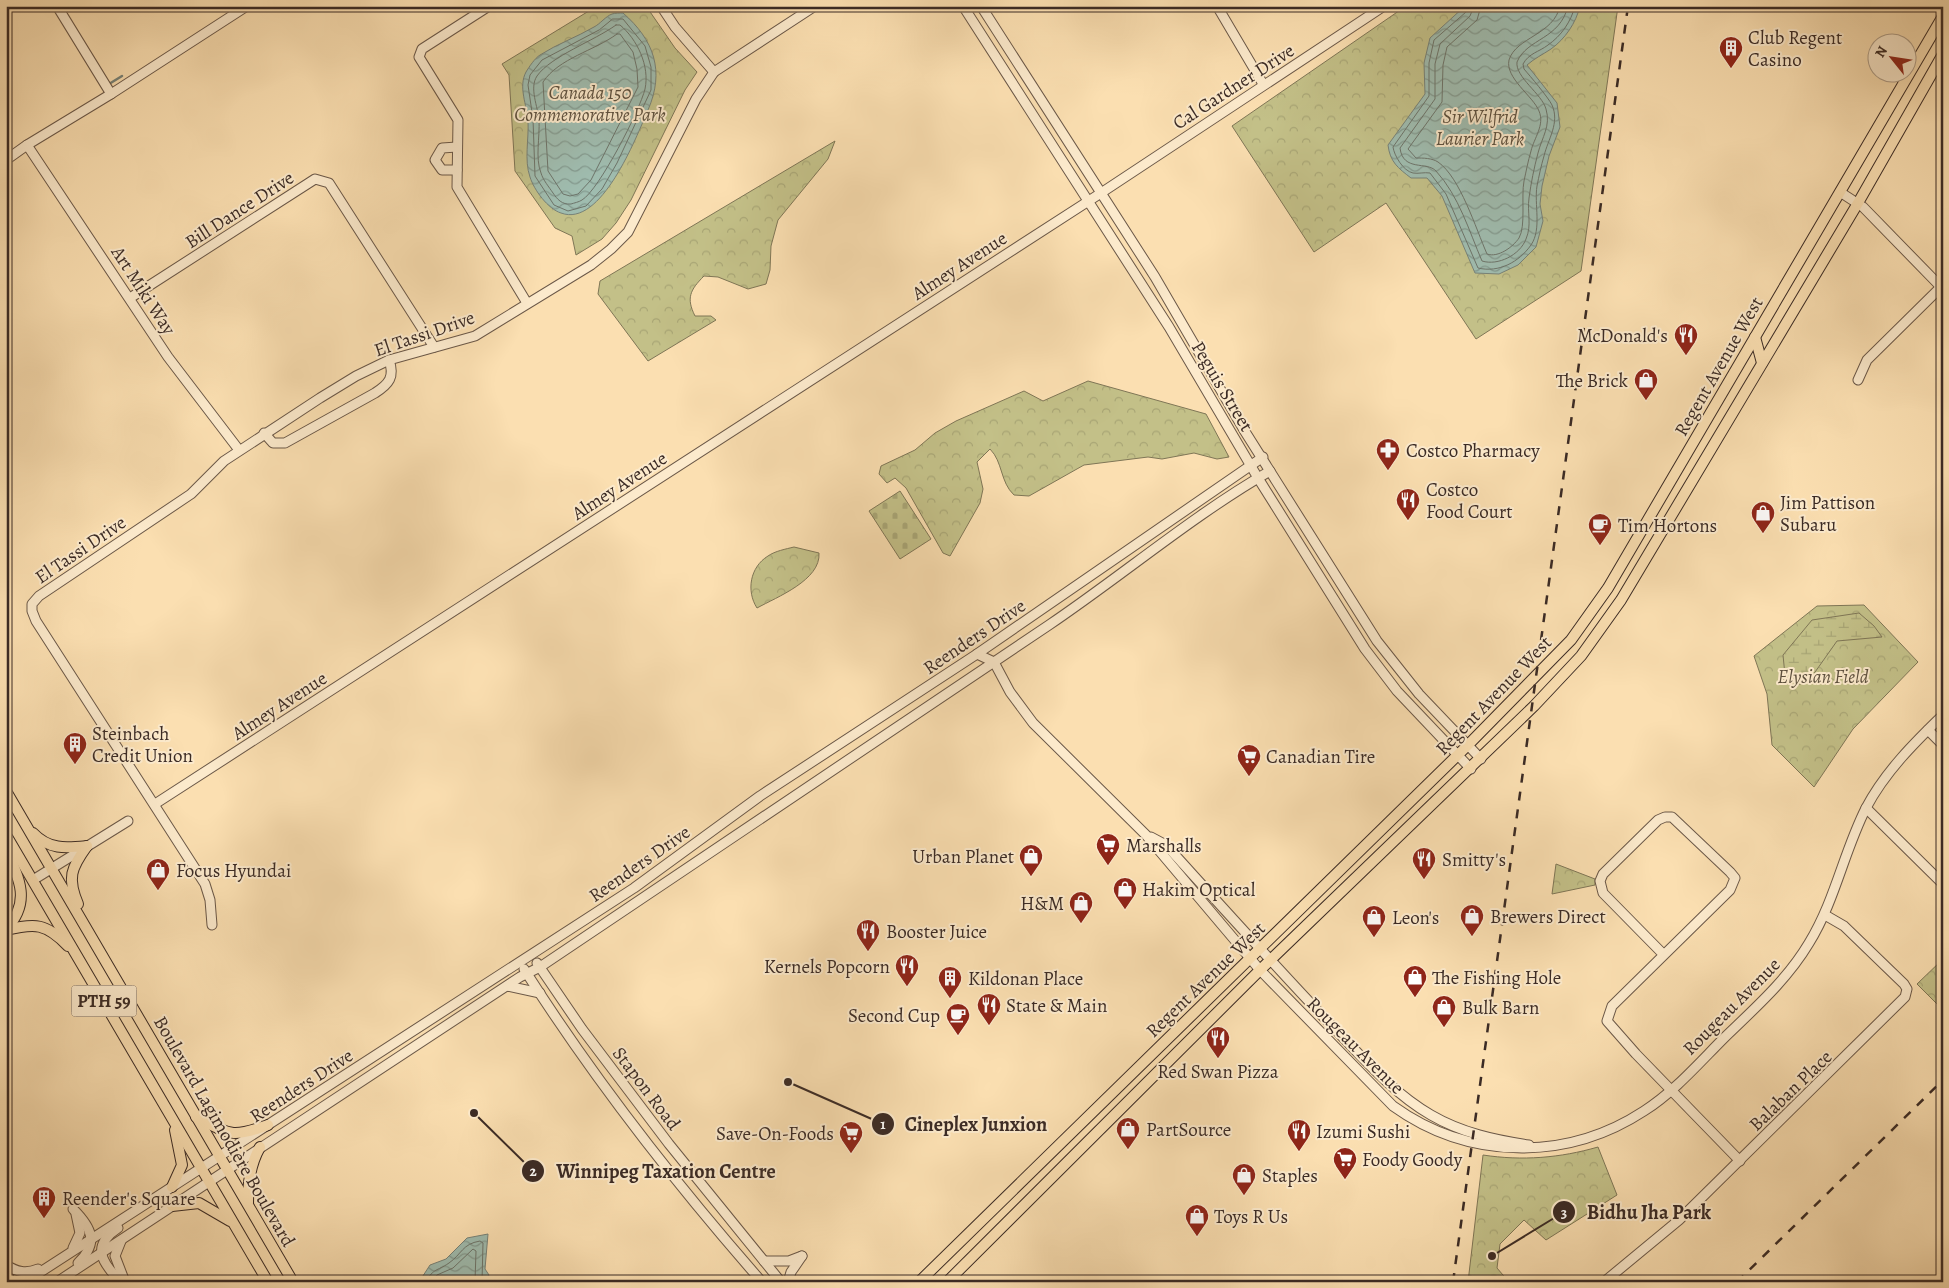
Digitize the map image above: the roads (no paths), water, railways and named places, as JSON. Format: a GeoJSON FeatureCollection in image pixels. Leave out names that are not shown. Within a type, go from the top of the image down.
{"type":"FeatureCollection","features":[{"type":"Feature","properties":{"kind":"main road","name":"Regent Avenue West"},"geometry":{"type":"LineString","coordinates":[[919,1282],[1260,951],[1470,744],[1571,640],[1608,588],[1943,16]]}},
{"type":"Feature","properties":{"kind":"main road","name":"Regent Avenue West"},"geometry":{"type":"LineString","coordinates":[[947,1282],[1269,961],[1471,769],[1581,656],[1620,600],[1664,527],[1858,203],[1943,54]]}},
{"type":"Feature","properties":{"kind":"main road"},"geometry":{"type":"LineString","coordinates":[[1755,337],[1762,362]]}},
{"type":"Feature","properties":{"kind":"main road"},"geometry":{"type":"LineString","coordinates":[[1648,519],[1664,527]]}},
{"type":"Feature","properties":{"kind":"main road","name":"Boulevard Lagimodière Boulevard"},"geometry":{"type":"LineString","coordinates":[[6,791],[294,1282]]}},
{"type":"Feature","properties":{"kind":"main road"},"geometry":{"type":"LineString","coordinates":[[24,823],[37,838],[50,846],[66,848],[87,846]]}},
{"type":"Feature","properties":{"kind":"main road","name":"Boulevard Lagimodière Boulevard"},"geometry":{"type":"LineString","coordinates":[[6,835],[268,1282]]}},
{"type":"Feature","properties":{"kind":"main road"},"geometry":{"type":"LineString","coordinates":[[87,846],[76,862],[71,880],[74,894],[90,936]]}},
{"type":"Feature","properties":{"kind":"main road"},"geometry":{"type":"LineString","coordinates":[[6,850],[21,888],[22,898],[20,911],[6,930]]}},
{"type":"Feature","properties":{"kind":"main road"},"geometry":{"type":"LineString","coordinates":[[6,930],[27,925],[44,927],[57,935],[79,958]]}},
{"type":"Feature","properties":{"kind":"main road"},"geometry":{"type":"LineString","coordinates":[[1162,1046],[1173,1056]]}},
{"type":"Feature","properties":{"kind":"main road"},"geometry":{"type":"LineString","coordinates":[[1136,1071],[1161,1068]]}},
{"type":"Feature","properties":{"kind":"main road"},"geometry":{"type":"LineString","coordinates":[[1122,1085],[1125,1104]]}},
{"type":"Feature","properties":{"kind":"main road"},"geometry":{"type":"LineString","coordinates":[[196,1116],[230,1133],[242,1134],[268,1125]]}},
{"type":"Feature","properties":{"kind":"main road"},"geometry":{"type":"LineString","coordinates":[[172,1117],[182,1165],[172,1187]]}},
{"type":"Feature","properties":{"kind":"main road"},"geometry":{"type":"LineString","coordinates":[[1066,1164],[1065,1152],[1069,1137]]}},
{"type":"Feature","properties":{"kind":"main road"},"geometry":{"type":"LineString","coordinates":[[248,1204],[252,1166],[260,1147]]}},
{"type":"Feature","properties":{"kind":"main road"},"geometry":{"type":"LineString","coordinates":[[1049,1180],[1050,1154]]}},
{"type":"Feature","properties":{"kind":"main road"},"geometry":{"type":"LineString","coordinates":[[172,1206],[199,1203],[233,1222]]}},
{"type":"Feature","properties":{"kind":"street"},"geometry":{"type":"LineString","coordinates":[[57,6],[111,94]]}},
{"type":"Feature","properties":{"kind":"street"},"geometry":{"type":"LineString","coordinates":[[6,160],[247,6]]}},
{"type":"Feature","properties":{"kind":"street"},"geometry":{"type":"LineString","coordinates":[[489,6],[422,48],[419,57],[458,120],[456,187],[527,303]]}},
{"type":"Feature","properties":{"kind":"street"},"geometry":{"type":"LineString","coordinates":[[661,6],[675,27],[714,72]]}},
{"type":"Feature","properties":{"kind":"street","name":"El Tassi Drive"},"geometry":{"type":"LineString","coordinates":[[155,804],[36,621],[32,611],[32,604],[39,596],[191,494],[224,461],[239,450],[356,376],[389,360],[475,336],[591,265],[628,232],[640,212],[696,99],[714,72],[815,6]]}},
{"type":"Feature","properties":{"kind":"street","name":"Peguis Street"},"geometry":{"type":"LineString","coordinates":[[963,6],[1169,327],[1258,478],[1381,672],[1471,769]]}},
{"type":"Feature","properties":{"kind":"street","name":"Peguis Street"},"geometry":{"type":"LineString","coordinates":[[981,6],[1155,277],[1244,430],[1263,457],[1377,641],[1419,694],[1470,744],[1481,759]]}},
{"type":"Feature","properties":{"kind":"street"},"geometry":{"type":"LineString","coordinates":[[1217,6],[1263,84]]}},
{"type":"Feature","properties":{"kind":"street","name":"Cal Gardner Drive"},"geometry":{"type":"LineString","coordinates":[[1101,193],[1263,84],[1384,6]]}},
{"type":"Feature","properties":{"kind":"street","name":"Art Miki Way"},"geometry":{"type":"LineString","coordinates":[[27,145],[168,358],[239,450]]}},
{"type":"Feature","properties":{"kind":"street"},"geometry":{"type":"LineString","coordinates":[[457,147],[442,148],[435,160],[442,170],[457,170]]}},
{"type":"Feature","properties":{"kind":"street","name":"Bill Dance Drive"},"geometry":{"type":"LineString","coordinates":[[130,298],[315,179],[323,180],[329,182],[434,347]]}},
{"type":"Feature","properties":{"kind":"street"},"geometry":{"type":"LineString","coordinates":[[1840,192],[1858,203],[1942,286],[1868,360],[1858,380]]}},
{"type":"Feature","properties":{"kind":"street","name":"Almey Avenue"},"geometry":{"type":"LineString","coordinates":[[155,804],[1101,193]]}},
{"type":"Feature","properties":{"kind":"street"},"geometry":{"type":"LineString","coordinates":[[264,433],[273,443],[285,443],[375,393],[387,384],[391,378],[392,372],[389,360]]}},
{"type":"Feature","properties":{"kind":"street","name":"Reenders Drive"},"geometry":{"type":"LineString","coordinates":[[25,1282],[634,888],[760,796],[977,654],[1263,457]]}},
{"type":"Feature","properties":{"kind":"street","name":"Reenders Drive"},"geometry":{"type":"LineString","coordinates":[[58,1280],[526,973],[540,967],[994,662],[1270,471]]}},
{"type":"Feature","properties":{"kind":"street"},"geometry":{"type":"LineString","coordinates":[[977,654],[994,662],[1010,692],[1033,723],[1146,835]]}},
{"type":"Feature","properties":{"kind":"street","name":"Rougeau Avenue"},"geometry":{"type":"LineString","coordinates":[[1146,835],[1250,960],[1368,1082],[1410,1118],[1437,1131],[1496,1148],[1517,1150],[1579,1140],[1618,1126],[1645,1110],[1671,1090],[1781,982],[1809,944],[1825,914],[1852,840],[1866,808],[1894,766],[1943,715]]}},
{"type":"Feature","properties":{"kind":"street"},"geometry":{"type":"LineString","coordinates":[[1928,730],[1943,745]]}},
{"type":"Feature","properties":{"kind":"street"},"geometry":{"type":"LineString","coordinates":[[155,804],[205,884],[210,900],[212,925]]}},
{"type":"Feature","properties":{"kind":"street"},"geometry":{"type":"LineString","coordinates":[[1866,808],[1943,884]]}},
{"type":"Feature","properties":{"kind":"street"},"geometry":{"type":"LineString","coordinates":[[1664,955],[1603,893],[1600,881],[1603,874],[1658,820],[1672,817],[1679,821],[1730,872],[1734,878],[1734,884],[1664,955],[1612,1006],[1607,1021],[1610,1027],[1740,1161]]}},
{"type":"Feature","properties":{"kind":"street"},"geometry":{"type":"LineString","coordinates":[[33,880],[128,821]]}},
{"type":"Feature","properties":{"kind":"street","name":"Rougeau Avenue"},"geometry":{"type":"LineString","coordinates":[[1146,835],[1166,845],[1269,961],[1392,1086],[1432,1116],[1467,1131],[1498,1141],[1539,1146]]}},
{"type":"Feature","properties":{"kind":"street","name":"Balaban Place"},"geometry":{"type":"LineString","coordinates":[[1604,1282],[1679,1220],[1905,997],[1907,989],[1904,984],[1844,926],[1825,914]]}},
{"type":"Feature","properties":{"kind":"street","name":"Stapon Road"},"geometry":{"type":"LineString","coordinates":[[533,955],[582,1029],[669,1144],[780,1280]]}},
{"type":"Feature","properties":{"kind":"street","name":"Stapon Road"},"geometry":{"type":"LineString","coordinates":[[520,962],[569,1038],[656,1154],[729,1244],[763,1282]]}},
{"type":"Feature","properties":{"kind":"street"},"geometry":{"type":"LineString","coordinates":[[507,986],[540,993]]}},
{"type":"Feature","properties":{"kind":"street"},"geometry":{"type":"LineString","coordinates":[[401,1040],[409,1050]]}},
{"type":"Feature","properties":{"kind":"street"},"geometry":{"type":"LineString","coordinates":[[656,1154],[669,1144]]}},
{"type":"Feature","properties":{"kind":"street"},"geometry":{"type":"LineString","coordinates":[[123,1282],[100,1253],[100,1248],[105,1238],[144,1211],[155,1199]]}},
{"type":"Feature","properties":{"kind":"street"},"geometry":{"type":"LineString","coordinates":[[58,1280],[85,1256],[89,1250],[91,1232],[85,1221],[74,1209],[80,1233],[77,1245],[68,1253]]}},
{"type":"Feature","properties":{"kind":"street"},"geometry":{"type":"LineString","coordinates":[[729,1244],[742,1232]]}},
{"type":"Feature","properties":{"kind":"street"},"geometry":{"type":"LineString","coordinates":[[123,1282],[115,1256],[124,1238]]}},
{"type":"Feature","properties":{"kind":"street"},"geometry":{"type":"LineString","coordinates":[[764,1261],[788,1261],[802,1256],[791,1272],[788,1282]]}},
{"type":"Feature","properties":{"kind":"street"},"geometry":{"type":"LineString","coordinates":[[6,1265],[20,1272],[30,1272],[48,1266]]}},
{"type":"Feature","properties":{"kind":"street"},"geometry":{"type":"LineString","coordinates":[[6,1274],[12,1282]]}},
{"type":"Feature","properties":{"kind":"street"},"geometry":{"type":"LineString","coordinates":[[763,1282],[780,1280]]}},
{"type":"Feature","properties":{"kind":"water"},"geometry":{"type":"Polygon","coordinates":[[[1465,6],[1580,6],[1573,24],[1561,40],[1527,65],[1557,103],[1560,127],[1549,156],[1542,186],[1540,204],[1543,221],[1536,247],[1518,265],[1499,274],[1475,273],[1442,196],[1427,178],[1411,178],[1399,168],[1391,156],[1388,145],[1425,94],[1424,63],[1430,38],[1465,6]]]}},
{"type":"Feature","properties":{"kind":"water","name":"Canada 150 Commemorative Park"},"geometry":{"type":"Polygon","coordinates":[[[623,13],[642,34],[654,57],[656,82],[653,96],[626,159],[603,194],[590,207],[576,214],[561,213],[551,208],[542,198],[535,188],[528,170],[528,121],[523,90],[524,78],[530,65],[540,55],[594,27],[610,15],[623,13]]]}},
{"type":"Feature","properties":{"kind":"water"},"geometry":{"type":"Polygon","coordinates":[[[488,1234],[485,1269],[489,1275],[486,1282],[419,1282],[430,1265],[446,1259],[467,1238],[488,1234]]]}},
{"type":"Feature","properties":{"kind":"waterway"},"geometry":{"type":"LineString","coordinates":[[109,84],[122,76]]}},
{"type":"Feature","properties":{"kind":"railway"},"geometry":{"type":"LineString","coordinates":[[1453,1282],[1628,6]]}},
{"type":"Feature","properties":{"kind":"railway"},"geometry":{"type":"LineString","coordinates":[[1737,1282],[1943,1080]]}},
{"type":"Feature","properties":{"kind":"place","name":"Club Regent Casino"},"geometry":{"type":"Point","coordinates":[1731,69]}},
{"type":"Feature","properties":{"kind":"place","name":"McDonald's"},"geometry":{"type":"Point","coordinates":[1686,356]}},
{"type":"Feature","properties":{"kind":"place","name":"The Brick"},"geometry":{"type":"Point","coordinates":[1646,401]}},
{"type":"Feature","properties":{"kind":"place","name":"Costco Pharmacy"},"geometry":{"type":"Point","coordinates":[1388,471]}},
{"type":"Feature","properties":{"kind":"place","name":"Costco Food Court"},"geometry":{"type":"Point","coordinates":[1408,521]}},
{"type":"Feature","properties":{"kind":"place","name":"Jim Pattison Subaru"},"geometry":{"type":"Point","coordinates":[1763,534]}},
{"type":"Feature","properties":{"kind":"place","name":"Tim Hortons"},"geometry":{"type":"Point","coordinates":[1600,546]}},
{"type":"Feature","properties":{"kind":"place","name":"Steinbach Credit Union"},"geometry":{"type":"Point","coordinates":[75,765]}},
{"type":"Feature","properties":{"kind":"place","name":"Canadian Tire"},"geometry":{"type":"Point","coordinates":[1249,777]}},
{"type":"Feature","properties":{"kind":"place","name":"Marshalls"},"geometry":{"type":"Point","coordinates":[1108,866]}},
{"type":"Feature","properties":{"kind":"place","name":"Urban Planet"},"geometry":{"type":"Point","coordinates":[1031,877]}},
{"type":"Feature","properties":{"kind":"place","name":"Smitty's"},"geometry":{"type":"Point","coordinates":[1424,880]}},
{"type":"Feature","properties":{"kind":"place","name":"Focus Hyundai"},"geometry":{"type":"Point","coordinates":[158,891]}},
{"type":"Feature","properties":{"kind":"place","name":"Hakim Optical"},"geometry":{"type":"Point","coordinates":[1125,910]}},
{"type":"Feature","properties":{"kind":"place","name":"H&M"},"geometry":{"type":"Point","coordinates":[1081,924]}},
{"type":"Feature","properties":{"kind":"place","name":"Brewers Direct"},"geometry":{"type":"Point","coordinates":[1472,937]}},
{"type":"Feature","properties":{"kind":"place","name":"Leon's"},"geometry":{"type":"Point","coordinates":[1374,938]}},
{"type":"Feature","properties":{"kind":"place","name":"Booster Juice"},"geometry":{"type":"Point","coordinates":[868,952]}},
{"type":"Feature","properties":{"kind":"place","name":"Kernels Popcorn"},"geometry":{"type":"Point","coordinates":[907,987]}},
{"type":"Feature","properties":{"kind":"place","name":"The Fishing Hole"},"geometry":{"type":"Point","coordinates":[1415,998]}},
{"type":"Feature","properties":{"kind":"place","name":"Kildonan Place"},"geometry":{"type":"Point","coordinates":[950,999]}},
{"type":"Feature","properties":{"kind":"place","name":"State & Main"},"geometry":{"type":"Point","coordinates":[989,1026]}},
{"type":"Feature","properties":{"kind":"place","name":"Bulk Barn"},"geometry":{"type":"Point","coordinates":[1444,1028]}},
{"type":"Feature","properties":{"kind":"place","name":"Second Cup"},"geometry":{"type":"Point","coordinates":[958,1036]}},
{"type":"Feature","properties":{"kind":"place","name":"Red Swan Pizza"},"geometry":{"type":"Point","coordinates":[1218,1059]}},
{"type":"Feature","properties":{"kind":"place","name":"Cineplex Junxion"},"geometry":{"type":"Point","coordinates":[788,1082]}},
{"type":"Feature","properties":{"kind":"place","name":"Winnipeg Taxation Centre"},"geometry":{"type":"Point","coordinates":[474,1113]}},
{"type":"Feature","properties":{"kind":"place","name":"PartSource"},"geometry":{"type":"Point","coordinates":[1128,1150]}},
{"type":"Feature","properties":{"kind":"place","name":"Izumi Sushi"},"geometry":{"type":"Point","coordinates":[1299,1152]}},
{"type":"Feature","properties":{"kind":"place","name":"Save-On-Foods"},"geometry":{"type":"Point","coordinates":[851,1154]}},
{"type":"Feature","properties":{"kind":"place","name":"Foody Goody"},"geometry":{"type":"Point","coordinates":[1345,1180]}},
{"type":"Feature","properties":{"kind":"place","name":"Staples"},"geometry":{"type":"Point","coordinates":[1244,1196]}},
{"type":"Feature","properties":{"kind":"place","name":"Reender's Square"},"geometry":{"type":"Point","coordinates":[44,1219]}},
{"type":"Feature","properties":{"kind":"place","name":"Toys R Us"},"geometry":{"type":"Point","coordinates":[1197,1237]}},
{"type":"Feature","properties":{"kind":"place","name":"Bidhu Jha Park"},"geometry":{"type":"Point","coordinates":[1492,1256]}},
{"type":"Feature","properties":{"kind":"park label","name":"Sir Wilfrid Laurier Park"},"geometry":{"type":"Point","coordinates":[1480,127]}},
{"type":"Feature","properties":{"kind":"park label","name":"Elysian Field"},"geometry":{"type":"Point","coordinates":[1823,676]}}]}
